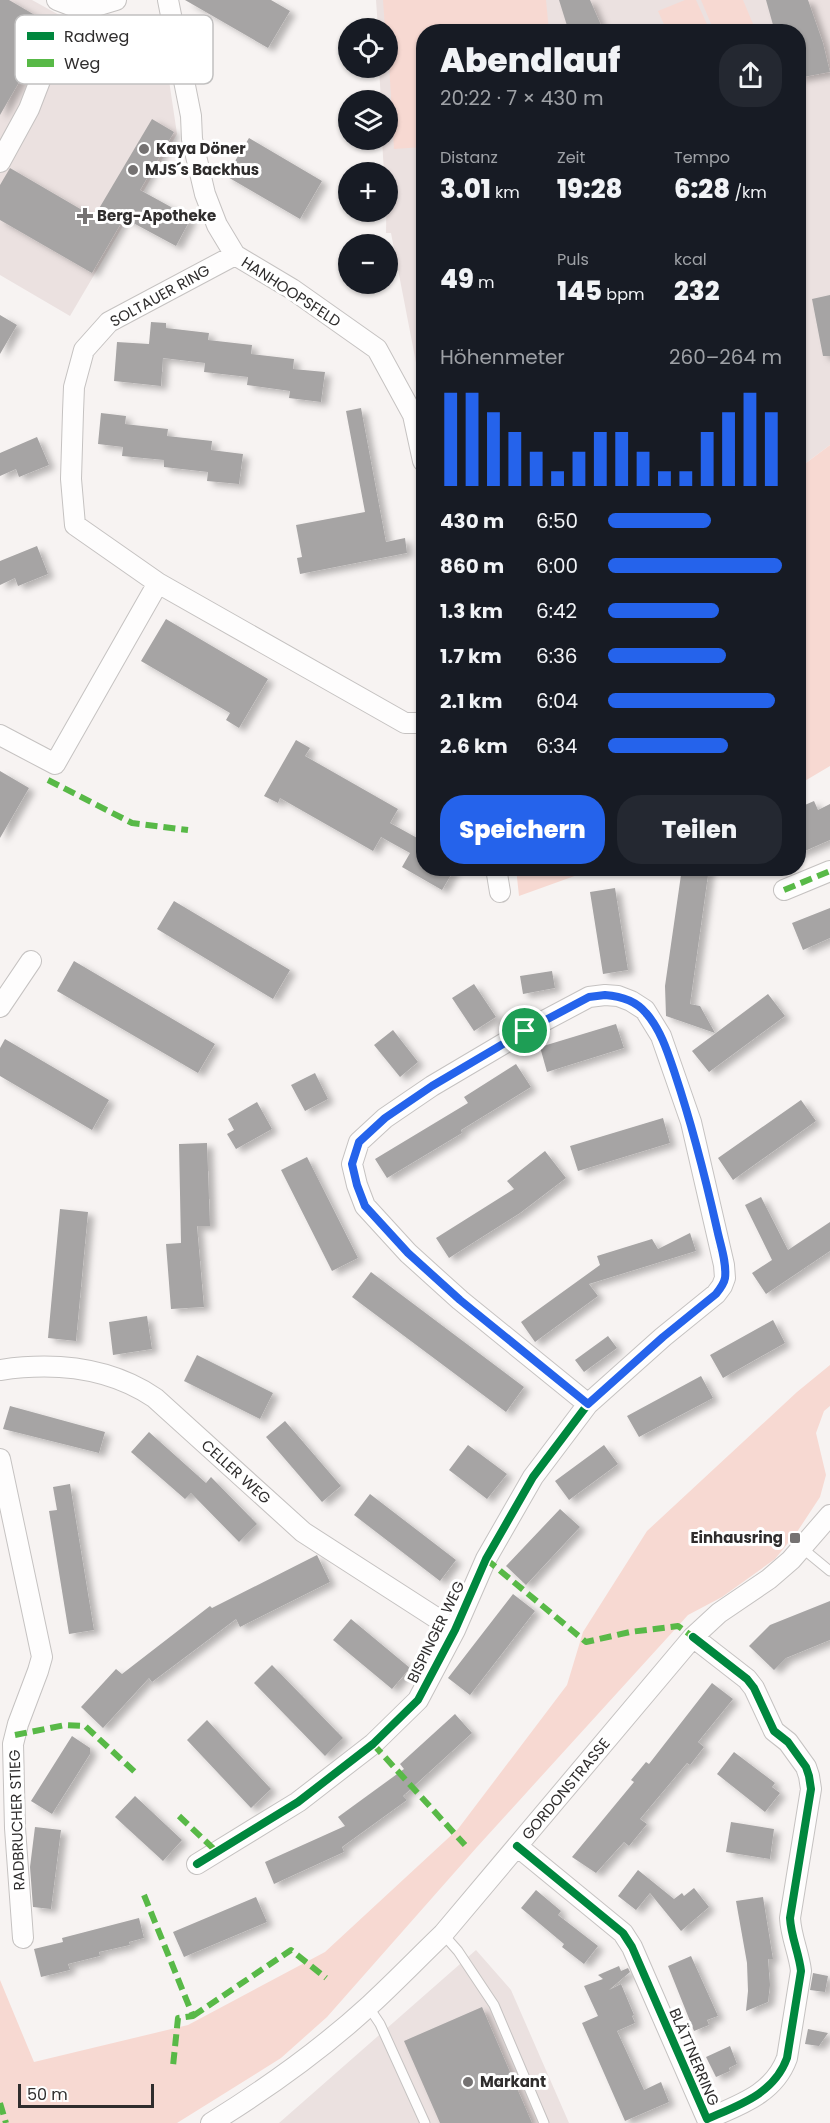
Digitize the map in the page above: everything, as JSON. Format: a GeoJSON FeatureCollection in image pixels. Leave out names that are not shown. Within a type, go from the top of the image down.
{"type":"FeatureCollection","features":[{"type":"Feature","properties":{"kind":"street"},"geometry":{"type":"LineString","coordinates":[[57,0],[82,10],[116,0]]}},
{"type":"Feature","properties":{"kind":"street","name":"HANHOOPSFELD"},"geometry":{"type":"LineString","coordinates":[[168,0],[171,15]]}},
{"type":"Feature","properties":{"kind":"street"},"geometry":{"type":"LineString","coordinates":[[79,15],[82,10]]}},
{"type":"Feature","properties":{"kind":"street"},"geometry":{"type":"LineString","coordinates":[[0,162],[29,110],[39,84]]}},
{"type":"Feature","properties":{"kind":"street","name":"HANHOOPSFELD"},"geometry":{"type":"LineString","coordinates":[[185,84],[191,116],[192,140],[205,194],[217,225],[235,255],[283,283],[377,349],[413,415],[416,429]]}},
{"type":"Feature","properties":{"kind":"street","name":"SOLTAUER RING"},"geometry":{"type":"LineString","coordinates":[[235,255],[109,322],[84,350],[74,387],[71,479],[75,525],[158,583],[405,723],[416,723]]}},
{"type":"Feature","properties":{"kind":"street"},"geometry":{"type":"LineString","coordinates":[[0,735],[54,764],[158,583]]}},
{"type":"Feature","properties":{"kind":"street"},"geometry":{"type":"LineString","coordinates":[[784,890],[830,871]]}},
{"type":"Feature","properties":{"kind":"street"},"geometry":{"type":"LineString","coordinates":[[497,876],[500,892]]}},
{"type":"Feature","properties":{"kind":"street"},"geometry":{"type":"LineString","coordinates":[[0,1007],[31,961]]}},
{"type":"Feature","properties":{"kind":"street","name":"BISPINGER WEG"},"geometry":{"type":"LineString","coordinates":[[197,1864],[298,1802],[373,1744],[418,1700],[455,1630],[486,1559],[533,1477],[588,1404],[663,1337],[716,1294],[722,1286],[725,1278],[724,1265],[691,1122],[661,1036],[645,1010],[625,999],[605,995],[589,997],[534,1026],[422,1093],[385,1118],[359,1142],[352,1164],[365,1206],[408,1253],[460,1300],[588,1404]]}},
{"type":"Feature","properties":{"kind":"street","name":"CELLER WEG"},"geometry":{"type":"LineString","coordinates":[[0,1370],[30,1367],[74,1368],[120,1379],[140,1388],[155,1398],[303,1532],[455,1630]]}},
{"type":"Feature","properties":{"kind":"street","name":"RADBRUCHER STIEG"},"geometry":{"type":"LineString","coordinates":[[0,1459],[42,1657],[39,1671],[18,1724],[14,1744],[15,1827],[22,1938]]}},
{"type":"Feature","properties":{"kind":"street","name":"GORDONSTRASSE"},"geometry":{"type":"LineString","coordinates":[[211,2123],[300,2062],[368,2006],[443,1934],[693,1637],[719,1612],[769,1579],[802,1548],[830,1515]]}},
{"type":"Feature","properties":{"kind":"street","name":"BLÄTTNERRING"},"geometry":{"type":"LineString","coordinates":[[517,1846],[623,1933],[632,1947],[707,2121],[755,2098],[774,2080],[787,2058],[801,1971],[790,1918],[811,1789],[806,1767],[788,1742],[774,1731],[747,1678],[693,1637]]}},
{"type":"Feature","properties":{"kind":"lane"},"geometry":{"type":"LineString","coordinates":[[802,1548],[830,1571]]}},
{"type":"Feature","properties":{"kind":"lane"},"geometry":{"type":"LineString","coordinates":[[443,1934],[458,1951],[494,2005],[544,2123]]}},
{"type":"Feature","properties":{"kind":"lane"},"geometry":{"type":"LineString","coordinates":[[368,2006],[380,2024],[424,2123]]}},
{"type":"Feature","properties":{"kind":"shaded area"},"geometry":{"type":"Polygon","coordinates":[[[0,0],[32,0],[59,15],[15,15],[15,84],[170,84],[177,134],[70,316],[0,275],[0,0]]]}},
{"type":"Feature","properties":{"kind":"shaded area"},"geometry":{"type":"Polygon","coordinates":[[[376,0],[830,0],[830,445],[806,463],[806,24],[416,24],[416,363],[398,269],[398,234],[386,233],[386,222],[398,222],[398,162],[383,162],[383,150],[398,150],[398,90],[380,90],[380,78],[398,78],[398,18],[377,18],[376,0]]]}},
{"type":"Feature","properties":{"kind":"shaded area"},"geometry":{"type":"Polygon","coordinates":[[[383,0],[546,0],[548,24],[416,24],[416,147],[398,149],[398,90],[391,90],[390,78],[398,78],[398,18],[384,18],[383,0]]]}},
{"type":"Feature","properties":{"kind":"shaded area"},"geometry":{"type":"Polygon","coordinates":[[[685,0],[696,0],[707,24],[664,24],[658,11],[685,0]]]}},
{"type":"Feature","properties":{"kind":"shaded area"},"geometry":{"type":"Polygon","coordinates":[[[701,0],[743,0],[753,24],[711,24],[701,0]]]}},
{"type":"Feature","properties":{"kind":"shaded area"},"geometry":{"type":"Polygon","coordinates":[[[830,445],[830,766],[806,780],[806,463],[830,445]]]}},
{"type":"Feature","properties":{"kind":"shaded area"},"geometry":{"type":"Polygon","coordinates":[[[517,876],[575,876],[519,896],[517,876]]]}},
{"type":"Feature","properties":{"kind":"shaded area"},"geometry":{"type":"Polygon","coordinates":[[[830,1365],[830,1406],[824,1411],[816,1433],[826,1475],[820,1497],[797,1532],[775,1559],[722,1597],[688,1615],[477,1847],[327,2017],[281,2058],[177,2123],[0,2123],[0,1980],[34,2062],[188,2025],[325,1952],[458,1829],[567,1685],[583,1632],[647,1531],[797,1392],[830,1365]]]}},
{"type":"Feature","properties":{"kind":"shaded area"},"geometry":{"type":"Polygon","coordinates":[[[476,1950],[511,1990],[569,2123],[279,2123],[476,1950]]]}},
{"type":"Feature","properties":{"kind":"building"},"geometry":{"type":"Polygon","coordinates":[[[0,0],[9,0],[35,15],[15,15],[15,84],[18,84],[0,115],[0,0]]]}},
{"type":"Feature","properties":{"kind":"building"},"geometry":{"type":"Polygon","coordinates":[[[185,0],[271,0],[290,11],[268,48],[185,0]]]}},
{"type":"Feature","properties":{"kind":"building"},"geometry":{"type":"Polygon","coordinates":[[[559,0],[590,0],[600,24],[566,24],[559,0]]]}},
{"type":"Feature","properties":{"kind":"building"},"geometry":{"type":"Polygon","coordinates":[[[766,0],[808,0],[830,72],[806,76],[806,24],[773,24],[766,0]]]}},
{"type":"Feature","properties":{"kind":"building"},"geometry":{"type":"Polygon","coordinates":[[[152,119],[174,132],[140,190],[191,218],[176,246],[124,218],[92,273],[0,220],[0,185],[10,168],[94,217],[152,119]]]}},
{"type":"Feature","properties":{"kind":"building"},"geometry":{"type":"Polygon","coordinates":[[[249,138],[322,181],[300,219],[226,176],[249,138]]]}},
{"type":"Feature","properties":{"kind":"building"},"geometry":{"type":"Polygon","coordinates":[[[830,295],[830,356],[823,356],[812,299],[830,295]]]}},
{"type":"Feature","properties":{"kind":"building"},"geometry":{"type":"Polygon","coordinates":[[[0,315],[17,325],[0,354],[0,315]]]}},
{"type":"Feature","properties":{"kind":"building"},"geometry":{"type":"Polygon","coordinates":[[[151,322],[166,323],[166,328],[209,333],[208,340],[252,345],[251,354],[294,359],[293,369],[325,372],[321,402],[289,398],[290,391],[247,385],[248,377],[204,372],[205,363],[163,358],[161,386],[114,381],[117,342],[149,344],[151,322]]]}},
{"type":"Feature","properties":{"kind":"building"},"geometry":{"type":"Polygon","coordinates":[[[361,408],[386,542],[405,538],[407,553],[300,574],[297,558],[302,557],[296,525],[365,512],[346,411],[361,408]]]}},
{"type":"Feature","properties":{"kind":"building"},"geometry":{"type":"Polygon","coordinates":[[[101,413],[126,416],[125,424],[168,429],[167,436],[212,441],[211,450],[243,454],[239,484],[207,481],[208,472],[164,467],[164,460],[122,456],[123,447],[98,444],[101,413]]]}},
{"type":"Feature","properties":{"kind":"building"},"geometry":{"type":"Polygon","coordinates":[[[37,437],[49,465],[19,477],[16,469],[0,476],[0,453],[37,437]]]}},
{"type":"Feature","properties":{"kind":"building"},"geometry":{"type":"Polygon","coordinates":[[[37,546],[48,574],[18,586],[15,578],[0,585],[0,561],[37,546]]]}},
{"type":"Feature","properties":{"kind":"building"},"geometry":{"type":"Polygon","coordinates":[[[166,619],[268,679],[239,728],[226,720],[230,713],[141,661],[166,619]]]}},
{"type":"Feature","properties":{"kind":"building"},"geometry":{"type":"Polygon","coordinates":[[[296,740],[310,748],[305,756],[398,809],[390,823],[416,837],[416,875],[402,867],[410,853],[381,837],[373,851],[280,798],[278,803],[264,796],[296,740]]]}},
{"type":"Feature","properties":{"kind":"building"},"geometry":{"type":"Polygon","coordinates":[[[0,771],[29,788],[0,838],[0,771]]]}},
{"type":"Feature","properties":{"kind":"building"},"geometry":{"type":"Polygon","coordinates":[[[814,801],[818,810],[830,804],[830,840],[806,850],[806,804],[814,801]]]}},
{"type":"Feature","properties":{"kind":"building"},"geometry":{"type":"Polygon","coordinates":[[[418,876],[450,876],[442,890],[418,876]]]}},
{"type":"Feature","properties":{"kind":"building"},"geometry":{"type":"Polygon","coordinates":[[[681,876],[708,876],[690,1004],[700,1006],[715,1033],[666,1016],[665,986],[681,876]]]}},
{"type":"Feature","properties":{"kind":"building"},"geometry":{"type":"Polygon","coordinates":[[[615,888],[628,970],[603,974],[590,892],[615,888]]]}},
{"type":"Feature","properties":{"kind":"building"},"geometry":{"type":"Polygon","coordinates":[[[174,901],[290,970],[273,999],[157,929],[174,901]]]}},
{"type":"Feature","properties":{"kind":"building"},"geometry":{"type":"Polygon","coordinates":[[[830,908],[830,938],[803,950],[792,923],[830,908]]]}},
{"type":"Feature","properties":{"kind":"building"},"geometry":{"type":"Polygon","coordinates":[[[74,961],[215,1044],[198,1073],[57,991],[74,961]]]}},
{"type":"Feature","properties":{"kind":"building"},"geometry":{"type":"Polygon","coordinates":[[[552,971],[555,988],[523,994],[520,976],[552,971]]]}},
{"type":"Feature","properties":{"kind":"building"},"geometry":{"type":"Polygon","coordinates":[[[474,984],[496,1017],[474,1031],[452,998],[474,984]]]}},
{"type":"Feature","properties":{"kind":"building"},"geometry":{"type":"Polygon","coordinates":[[[768,994],[785,1016],[709,1072],[692,1051],[768,994]]]}},
{"type":"Feature","properties":{"kind":"building"},"geometry":{"type":"Polygon","coordinates":[[[616,1024],[624,1048],[547,1072],[540,1047],[616,1024]]]}},
{"type":"Feature","properties":{"kind":"building"},"geometry":{"type":"Polygon","coordinates":[[[393,1030],[418,1062],[400,1077],[374,1045],[393,1030]]]}},
{"type":"Feature","properties":{"kind":"building"},"geometry":{"type":"Polygon","coordinates":[[[5,1039],[109,1100],[92,1130],[0,1076],[0,1048],[5,1039]]]}},
{"type":"Feature","properties":{"kind":"building"},"geometry":{"type":"Polygon","coordinates":[[[516,1064],[531,1087],[461,1130],[462,1133],[387,1178],[375,1159],[468,1103],[464,1097],[516,1064]]]}},
{"type":"Feature","properties":{"kind":"building"},"geometry":{"type":"Polygon","coordinates":[[[315,1073],[328,1099],[305,1111],[291,1085],[315,1073]]]}},
{"type":"Feature","properties":{"kind":"building"},"geometry":{"type":"Polygon","coordinates":[[[801,1100],[816,1121],[733,1180],[718,1158],[801,1100]]]}},
{"type":"Feature","properties":{"kind":"building"},"geometry":{"type":"Polygon","coordinates":[[[257,1102],[272,1129],[236,1149],[227,1134],[234,1130],[228,1119],[257,1102]]]}},
{"type":"Feature","properties":{"kind":"building"},"geometry":{"type":"Polygon","coordinates":[[[663,1118],[670,1143],[578,1171],[570,1146],[663,1118]]]}},
{"type":"Feature","properties":{"kind":"building"},"geometry":{"type":"Polygon","coordinates":[[[207,1143],[210,1226],[197,1226],[204,1307],[171,1309],[166,1244],[181,1243],[179,1144],[207,1143]]]}},
{"type":"Feature","properties":{"kind":"building"},"geometry":{"type":"Polygon","coordinates":[[[545,1151],[566,1178],[520,1213],[449,1258],[436,1238],[514,1189],[507,1181],[545,1151]]]}},
{"type":"Feature","properties":{"kind":"building"},"geometry":{"type":"Polygon","coordinates":[[[307,1157],[358,1258],[332,1271],[281,1170],[307,1157]]]}},
{"type":"Feature","properties":{"kind":"building"},"geometry":{"type":"Polygon","coordinates":[[[761,1197],[788,1250],[830,1222],[830,1251],[766,1294],[752,1273],[772,1260],[745,1205],[761,1197]]]}},
{"type":"Feature","properties":{"kind":"building"},"geometry":{"type":"Polygon","coordinates":[[[60,1209],[88,1212],[76,1341],[48,1338],[60,1209]]]}},
{"type":"Feature","properties":{"kind":"building"},"geometry":{"type":"Polygon","coordinates":[[[690,1233],[696,1251],[589,1284],[598,1296],[535,1342],[521,1322],[600,1265],[597,1256],[652,1239],[658,1249],[690,1233]]]}},
{"type":"Feature","properties":{"kind":"building"},"geometry":{"type":"Polygon","coordinates":[[[371,1272],[524,1387],[506,1412],[352,1297],[371,1272]]]}},
{"type":"Feature","properties":{"kind":"building"},"geometry":{"type":"Polygon","coordinates":[[[147,1316],[152,1349],[113,1355],[109,1322],[147,1316]]]}},
{"type":"Feature","properties":{"kind":"building"},"geometry":{"type":"Polygon","coordinates":[[[773,1320],[785,1343],[723,1378],[710,1355],[773,1320]]]}},
{"type":"Feature","properties":{"kind":"building"},"geometry":{"type":"Polygon","coordinates":[[[608,1336],[617,1348],[584,1372],[575,1360],[608,1336]]]}},
{"type":"Feature","properties":{"kind":"building"},"geometry":{"type":"Polygon","coordinates":[[[197,1355],[273,1393],[260,1419],[184,1381],[197,1355]]]}},
{"type":"Feature","properties":{"kind":"building"},"geometry":{"type":"Polygon","coordinates":[[[701,1376],[713,1398],[639,1437],[627,1416],[701,1376]]]}},
{"type":"Feature","properties":{"kind":"building"},"geometry":{"type":"Polygon","coordinates":[[[10,1406],[105,1432],[99,1453],[3,1429],[10,1406]]]}},
{"type":"Feature","properties":{"kind":"building"},"geometry":{"type":"Polygon","coordinates":[[[285,1421],[341,1486],[322,1502],[266,1437],[285,1421]]]}},
{"type":"Feature","properties":{"kind":"building"},"geometry":{"type":"Polygon","coordinates":[[[149,1432],[206,1483],[211,1477],[257,1524],[239,1542],[191,1493],[185,1499],[131,1452],[149,1432]]]}},
{"type":"Feature","properties":{"kind":"building"},"geometry":{"type":"Polygon","coordinates":[[[468,1445],[507,1474],[487,1499],[449,1470],[468,1445]]]}},
{"type":"Feature","properties":{"kind":"building"},"geometry":{"type":"Polygon","coordinates":[[[604,1445],[618,1464],[569,1500],[555,1481],[604,1445]]]}},
{"type":"Feature","properties":{"kind":"building"},"geometry":{"type":"Polygon","coordinates":[[[70,1484],[94,1630],[69,1634],[49,1511],[57,1510],[53,1487],[70,1484]]]}},
{"type":"Feature","properties":{"kind":"building"},"geometry":{"type":"Polygon","coordinates":[[[370,1494],[456,1560],[440,1581],[354,1515],[370,1494]]]}},
{"type":"Feature","properties":{"kind":"building"},"geometry":{"type":"Polygon","coordinates":[[[560,1509],[580,1527],[526,1585],[506,1566],[560,1509]]]}},
{"type":"Feature","properties":{"kind":"building"},"geometry":{"type":"Polygon","coordinates":[[[317,1555],[330,1582],[240,1627],[236,1619],[152,1682],[149,1678],[103,1728],[81,1707],[116,1669],[122,1674],[210,1606],[212,1608],[317,1555]]]}},
{"type":"Feature","properties":{"kind":"building"},"geometry":{"type":"Polygon","coordinates":[[[513,1594],[535,1611],[470,1695],[448,1678],[513,1594]]]}},
{"type":"Feature","properties":{"kind":"building"},"geometry":{"type":"Polygon","coordinates":[[[830,1601],[830,1640],[786,1658],[774,1670],[749,1646],[770,1625],[830,1601]]]}},
{"type":"Feature","properties":{"kind":"building"},"geometry":{"type":"Polygon","coordinates":[[[351,1619],[410,1668],[392,1689],[333,1640],[351,1619]]]}},
{"type":"Feature","properties":{"kind":"building"},"geometry":{"type":"Polygon","coordinates":[[[272,1665],[343,1738],[325,1756],[254,1683],[272,1665]]]}},
{"type":"Feature","properties":{"kind":"building"},"geometry":{"type":"Polygon","coordinates":[[[712,1683],[733,1699],[698,1742],[704,1747],[690,1765],[687,1763],[640,1819],[647,1824],[629,1846],[624,1842],[596,1873],[572,1857],[634,1782],[631,1780],[646,1762],[649,1764],[712,1683]]]}},
{"type":"Feature","properties":{"kind":"building"},"geometry":{"type":"Polygon","coordinates":[[[455,1714],[472,1733],[403,1796],[407,1800],[342,1847],[344,1852],[274,1884],[265,1862],[345,1826],[338,1817],[404,1769],[400,1764],[455,1714]]]}},
{"type":"Feature","properties":{"kind":"building"},"geometry":{"type":"Polygon","coordinates":[[[207,1720],[271,1789],[251,1808],[187,1740],[207,1720]]]}},
{"type":"Feature","properties":{"kind":"building"},"geometry":{"type":"Polygon","coordinates":[[[72,1736],[90,1748],[90,1754],[52,1814],[31,1801],[72,1736]]]}},
{"type":"Feature","properties":{"kind":"building"},"geometry":{"type":"Polygon","coordinates":[[[734,1752],[775,1783],[772,1787],[780,1793],[765,1812],[717,1774],[734,1752]]]}},
{"type":"Feature","properties":{"kind":"building"},"geometry":{"type":"Polygon","coordinates":[[[135,1796],[182,1840],[163,1861],[115,1817],[135,1796]]]}},
{"type":"Feature","properties":{"kind":"building"},"geometry":{"type":"Polygon","coordinates":[[[731,1822],[774,1829],[770,1859],[726,1852],[731,1822]]]}},
{"type":"Feature","properties":{"kind":"building"},"geometry":{"type":"Polygon","coordinates":[[[35,1827],[61,1830],[51,1909],[33,1907],[30,1867],[35,1827]]]}},
{"type":"Feature","properties":{"kind":"building"},"geometry":{"type":"Polygon","coordinates":[[[638,1870],[674,1899],[682,1893],[684,1896],[694,1888],[709,1907],[681,1931],[650,1893],[636,1910],[618,1896],[638,1870]]]}},
{"type":"Feature","properties":{"kind":"building"},"geometry":{"type":"Polygon","coordinates":[[[536,1890],[561,1911],[558,1915],[598,1946],[584,1964],[562,1947],[564,1944],[521,1908],[536,1890]]]}},
{"type":"Feature","properties":{"kind":"building"},"geometry":{"type":"Polygon","coordinates":[[[256,1897],[267,1922],[184,1957],[173,1932],[256,1897]]]}},
{"type":"Feature","properties":{"kind":"building"},"geometry":{"type":"Polygon","coordinates":[[[763,1897],[773,1959],[768,1959],[770,1985],[768,2002],[746,2011],[747,1963],[736,1901],[763,1897]]]}},
{"type":"Feature","properties":{"kind":"building"},"geometry":{"type":"Polygon","coordinates":[[[139,1918],[144,1938],[129,1942],[130,1945],[99,1952],[100,1956],[68,1964],[70,1970],[41,1977],[34,1949],[63,1942],[62,1938],[139,1918]]]}},
{"type":"Feature","properties":{"kind":"building"},"geometry":{"type":"Polygon","coordinates":[[[691,1956],[718,2016],[707,2020],[709,2025],[694,2031],[668,1966],[691,1956]]]}},
{"type":"Feature","properties":{"kind":"building"},"geometry":{"type":"Polygon","coordinates":[[[619,1966],[621,1971],[628,1968],[630,1972],[609,1990],[621,1984],[635,2023],[617,2031],[644,2090],[661,2082],[669,2102],[625,2121],[582,2023],[598,2016],[584,1986],[603,1979],[598,1975],[619,1966]]]}},
{"type":"Feature","properties":{"kind":"building"},"geometry":{"type":"Polygon","coordinates":[[[813,1973],[828,1976],[825,1992],[810,1990],[813,1973]]]}},
{"type":"Feature","properties":{"kind":"building","name":"Markant"},"geometry":{"type":"Polygon","coordinates":[[[482,2007],[532,2123],[440,2123],[404,2041],[482,2007]]]}},
{"type":"Feature","properties":{"kind":"building"},"geometry":{"type":"Polygon","coordinates":[[[808,2029],[828,2033],[819,2046],[805,2044],[808,2029]]]}},
{"type":"Feature","properties":{"kind":"building"},"geometry":{"type":"Polygon","coordinates":[[[730,2046],[737,2064],[729,2068],[730,2071],[716,2077],[706,2057],[730,2046]]]}},
{"type":"Feature","properties":{"kind":"marked path"},"geometry":{"type":"LineString","coordinates":[[48,780],[132,823],[188,830]]}},
{"type":"Feature","properties":{"kind":"marked path"},"geometry":{"type":"LineString","coordinates":[[784,890],[830,871]]}},
{"type":"Feature","properties":{"kind":"marked path"},"geometry":{"type":"LineString","coordinates":[[486,1559],[586,1642],[630,1632],[678,1626],[696,1639]]}},
{"type":"Feature","properties":{"kind":"marked path"},"geometry":{"type":"LineString","coordinates":[[15,1735],[65,1725],[85,1726],[136,1773]]}},
{"type":"Feature","properties":{"kind":"marked path"},"geometry":{"type":"LineString","coordinates":[[373,1744],[465,1845]]}},
{"type":"Feature","properties":{"kind":"marked path"},"geometry":{"type":"LineString","coordinates":[[179,1816],[217,1852]]}},
{"type":"Feature","properties":{"kind":"marked path"},"geometry":{"type":"LineString","coordinates":[[144,1895],[193,2016],[178,2018],[173,2066]]}},
{"type":"Feature","properties":{"kind":"marked path"},"geometry":{"type":"LineString","coordinates":[[193,2016],[291,1950],[326,1978]]}},
{"type":"Feature","properties":{"kind":"marked path"},"geometry":{"type":"LineString","coordinates":[[0,2103],[6,2123]]}},
{"type":"Feature","properties":{"kind":"cycle path"},"geometry":{"type":"LineString","coordinates":[[197,1864],[298,1802],[373,1744],[418,1700],[455,1630],[486,1559],[533,1477],[588,1404],[663,1337],[716,1294],[722,1286],[725,1278],[724,1265],[691,1122],[661,1036],[645,1010],[618,996],[605,995],[589,997],[525,1031],[432,1086],[385,1118],[359,1142],[352,1164],[365,1206],[408,1253],[460,1300],[588,1404]]}},
{"type":"Feature","properties":{"kind":"cycle path"},"geometry":{"type":"LineString","coordinates":[[517,1846],[623,1933],[632,1947],[707,2119],[754,2097],[774,2081],[787,2058],[801,1971],[790,1918],[811,1789],[809,1776],[806,1767],[788,1742],[774,1731],[754,1688],[747,1679],[693,1637]]}},
{"type":"Feature","properties":{"kind":"place","name":"Kaya Döner"},"geometry":{"type":"Point","coordinates":[144,149]}},
{"type":"Feature","properties":{"kind":"place","name":"MJS´s Backhus"},"geometry":{"type":"Point","coordinates":[133,170]}},
{"type":"Feature","properties":{"kind":"place","name":"Berg-Apotheke"},"geometry":{"type":"Point","coordinates":[85,216]}},
{"type":"Feature","properties":{"kind":"place","name":"Einhausring"},"geometry":{"type":"Point","coordinates":[795,1538]}},
{"type":"Feature","properties":{"kind":"place","name":"Markant"},"geometry":{"type":"Point","coordinates":[468,2082]}},
{"type":"Feature","properties":{"kind":"route"},"geometry":{"type":"LineString","coordinates":[[618,996],[645,1010],[661,1036],[691,1122],[724,1265],[725,1278],[716,1294],[663,1337],[588,1404],[460,1300],[408,1253],[365,1206],[352,1164],[359,1142],[385,1118],[432,1086],[525,1031],[589,997],[618,996]]}}]}
